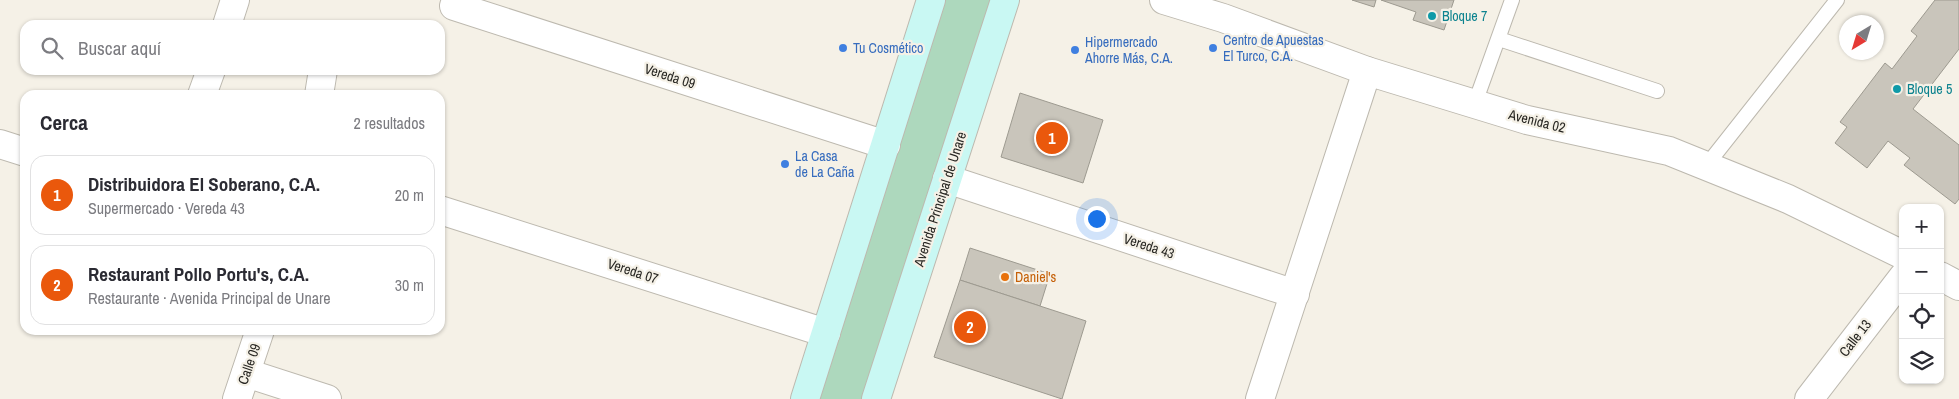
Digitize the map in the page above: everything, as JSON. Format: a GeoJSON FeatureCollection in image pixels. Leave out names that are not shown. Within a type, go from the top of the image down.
{"type":"FeatureCollection","features":[{"type":"Feature","properties":{"kind":"street"},"geometry":{"type":"LineString","coordinates":[[228,20],[234,0]]}},
{"type":"Feature","properties":{"kind":"street"},"geometry":{"type":"LineString","coordinates":[[805,399],[931,0]]}},
{"type":"Feature","properties":{"kind":"street","name":"Avenida Principal de Unare"},"geometry":{"type":"LineString","coordinates":[[876,399],[1005,0]]}},
{"type":"Feature","properties":{"kind":"street","name":"Avenida 02"},"geometry":{"type":"LineString","coordinates":[[1164,0],[1223,18],[1368,71],[1527,120],[1669,151],[1788,199],[1899,253]]}},
{"type":"Feature","properties":{"kind":"street","name":"Vereda 09"},"geometry":{"type":"LineString","coordinates":[[454,6],[886,145]]}},
{"type":"Feature","properties":{"kind":"street"},"geometry":{"type":"LineString","coordinates":[[1260,399],[1368,71]]}},
{"type":"Feature","properties":{"kind":"street"},"geometry":{"type":"LineString","coordinates":[[204,90],[209,75]]}},
{"type":"Feature","properties":{"kind":"street"},"geometry":{"type":"LineString","coordinates":[[321,90],[322,75]]}},
{"type":"Feature","properties":{"kind":"street"},"geometry":{"type":"LineString","coordinates":[[0,144],[20,150]]}},
{"type":"Feature","properties":{"kind":"street","name":"Vereda 43"},"geometry":{"type":"LineString","coordinates":[[947,179],[1295,294]]}},
{"type":"Feature","properties":{"kind":"street","name":"Vereda 07"},"geometry":{"type":"LineString","coordinates":[[445,212],[826,333]]}},
{"type":"Feature","properties":{"kind":"street"},"geometry":{"type":"LineString","coordinates":[[1944,278],[1959,286]]}},
{"type":"Feature","properties":{"kind":"street","name":"Calle 13"},"geometry":{"type":"LineString","coordinates":[[1809,399],[1899,282]]}},
{"type":"Feature","properties":{"kind":"street","name":"Calle 09"},"geometry":{"type":"LineString","coordinates":[[237,399],[258,335]]}},
{"type":"Feature","properties":{"kind":"street"},"geometry":{"type":"LineString","coordinates":[[246,373],[327,399]]}},
{"type":"Feature","properties":{"kind":"lane"},"geometry":{"type":"LineString","coordinates":[[1475,103],[1512,0]]}},
{"type":"Feature","properties":{"kind":"lane"},"geometry":{"type":"LineString","coordinates":[[1706,166],[1837,0]]}},
{"type":"Feature","properties":{"kind":"lane"},"geometry":{"type":"LineString","coordinates":[[1499,39],[1657,91]]}},
{"type":"Feature","properties":{"kind":"green space"},"geometry":{"type":"Polygon","coordinates":[[[931,0],[1005,0],[876,399],[805,399],[931,0]]]}},
{"type":"Feature","properties":{"kind":"building"},"geometry":{"type":"Polygon","coordinates":[[[1352,0],[1376,0],[1374,7],[1352,0]]]}},
{"type":"Feature","properties":{"kind":"building","name":"Bloque 7"},"geometry":{"type":"Polygon","coordinates":[[[1381,0],[1454,0],[1444,30],[1413,20],[1416,12],[1381,0]]]}},
{"type":"Feature","properties":{"kind":"building","name":"Bloque 5"},"geometry":{"type":"Polygon","coordinates":[[[1935,0],[1959,0],[1959,49],[1913,109],[1959,145],[1959,199],[1955,204],[1904,165],[1910,158],[1888,141],[1867,168],[1835,143],[1847,127],[1840,122],[1885,63],[1892,69],[1917,36],[1911,31],[1935,0]]]}},
{"type":"Feature","properties":{"kind":"building"},"geometry":{"type":"Polygon","coordinates":[[[1020,93],[1103,120],[1083,183],[1001,157],[1020,93]]]}},
{"type":"Feature","properties":{"kind":"building","name":"Daniel's"},"geometry":{"type":"Polygon","coordinates":[[[970,248],[1050,274],[1040,306],[960,280],[970,248]]]}},
{"type":"Feature","properties":{"kind":"building"},"geometry":{"type":"Polygon","coordinates":[[[960,280],[1086,321],[1062,399],[934,357],[960,280]]]}},
{"type":"Feature","properties":{"kind":"place","name":"Bloque 7"},"geometry":{"type":"Point","coordinates":[1432,16]}},
{"type":"Feature","properties":{"kind":"place","name":"Tu Cosmético"},"geometry":{"type":"Point","coordinates":[843,48]}},
{"type":"Feature","properties":{"kind":"place","name":"Centro de Apuestas El Turco, C.A."},"geometry":{"type":"Point","coordinates":[1213,48]}},
{"type":"Feature","properties":{"kind":"place","name":"Hipermercado Ahorre Más, C.A."},"geometry":{"type":"Point","coordinates":[1075,50]}},
{"type":"Feature","properties":{"kind":"place","name":"Bloque 5"},"geometry":{"type":"Point","coordinates":[1897,89]}},
{"type":"Feature","properties":{"kind":"place","name":"Distribuidora El Soberano, C.A."},"geometry":{"type":"Point","coordinates":[1052,138]}},
{"type":"Feature","properties":{"kind":"place","name":"La Casa de La Caña"},"geometry":{"type":"Point","coordinates":[785,164]}},
{"type":"Feature","properties":{"kind":"place","name":"Daniel's"},"geometry":{"type":"Point","coordinates":[1005,277]}},
{"type":"Feature","properties":{"kind":"place","name":"Restaurant Pollo Portu's, C.A."},"geometry":{"type":"Point","coordinates":[970,327]}}]}
